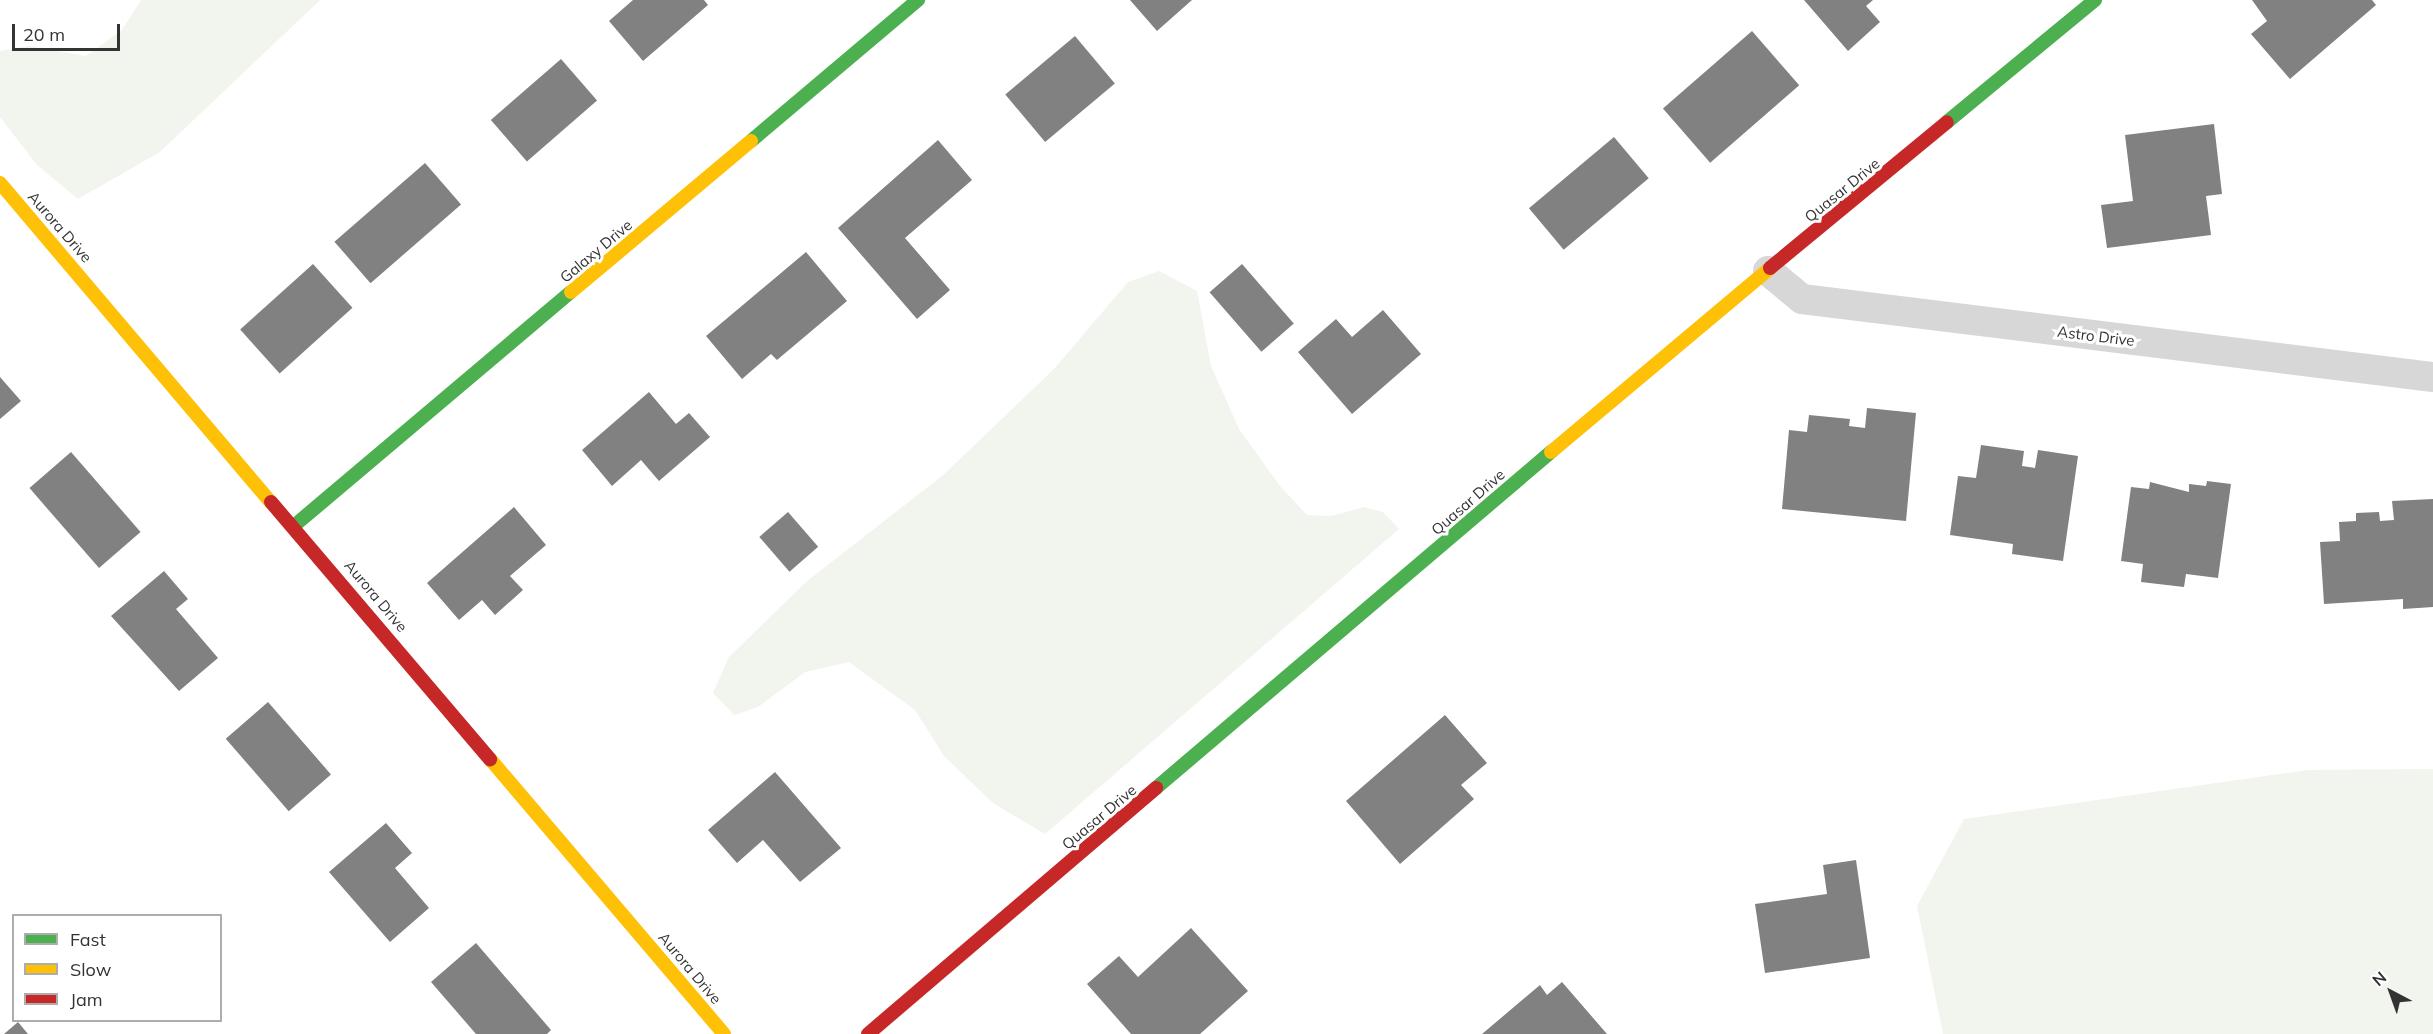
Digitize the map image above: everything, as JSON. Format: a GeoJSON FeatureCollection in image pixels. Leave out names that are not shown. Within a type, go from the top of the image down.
{"type":"FeatureCollection","features":[{"type":"Feature","properties":{"kind":"street","name":"Galaxy Drive"},"geometry":{"type":"LineString","coordinates":[[295,525],[918,0]]}},
{"type":"Feature","properties":{"kind":"street","name":"Quasar Drive"},"geometry":{"type":"LineString","coordinates":[[868,1034],[1768,271],[2095,0]]}},
{"type":"Feature","properties":{"kind":"street","name":"Aurora Drive"},"geometry":{"type":"LineString","coordinates":[[0,183],[295,525],[724,1034]]}},
{"type":"Feature","properties":{"kind":"street","name":"Astro Drive"},"geometry":{"type":"LineString","coordinates":[[1768,271],[1802,299],[2433,377]]}},
{"type":"Feature","properties":{"kind":"shaded area"},"geometry":{"type":"Polygon","coordinates":[[[141,0],[320,0],[160,152],[78,199],[37,165],[0,117],[0,51],[29,46],[86,56],[122,30],[141,0]]]}},
{"type":"Feature","properties":{"kind":"shaded area"},"geometry":{"type":"Polygon","coordinates":[[[1159,271],[1197,291],[1211,366],[1239,429],[1280,486],[1307,515],[1331,516],[1364,507],[1383,512],[1399,529],[1045,834],[993,803],[944,756],[915,710],[849,662],[805,672],[758,707],[734,715],[713,693],[729,657],[806,582],[942,476],[1054,369],[1128,282],[1159,271]]]}},
{"type":"Feature","properties":{"kind":"shaded area"},"geometry":{"type":"Polygon","coordinates":[[[2433,769],[2433,1034],[1943,1034],[1917,906],[1964,819],[2308,770],[2433,769]]]}},
{"type":"Feature","properties":{"kind":"building"},"geometry":{"type":"Polygon","coordinates":[[[633,0],[704,0],[708,5],[643,61],[609,21],[633,0]]]}},
{"type":"Feature","properties":{"kind":"building"},"geometry":{"type":"Polygon","coordinates":[[[1130,0],[1192,0],[1157,31],[1130,0]]]}},
{"type":"Feature","properties":{"kind":"building"},"geometry":{"type":"Polygon","coordinates":[[[1804,0],[1873,0],[1866,6],[1880,22],[1848,51],[1804,0]]]}},
{"type":"Feature","properties":{"kind":"building"},"geometry":{"type":"Polygon","coordinates":[[[2252,0],[2372,0],[2376,5],[2290,79],[2251,34],[2267,21],[2252,0]]]}},
{"type":"Feature","properties":{"kind":"building"},"geometry":{"type":"Polygon","coordinates":[[[1752,31],[1799,85],[1710,163],[1663,108],[1752,31]]]}},
{"type":"Feature","properties":{"kind":"building"},"geometry":{"type":"Polygon","coordinates":[[[1075,36],[1115,83],[1045,142],[1005,94],[1075,36]]]}},
{"type":"Feature","properties":{"kind":"building"},"geometry":{"type":"Polygon","coordinates":[[[561,59],[597,101],[527,162],[491,120],[561,59]]]}},
{"type":"Feature","properties":{"kind":"building"},"geometry":{"type":"Polygon","coordinates":[[[2214,124],[2222,194],[2206,196],[2211,235],[2107,248],[2101,205],[2133,201],[2125,135],[2214,124]]]}},
{"type":"Feature","properties":{"kind":"building"},"geometry":{"type":"Polygon","coordinates":[[[1614,137],[1649,178],[1564,250],[1529,208],[1614,137]]]}},
{"type":"Feature","properties":{"kind":"building"},"geometry":{"type":"Polygon","coordinates":[[[938,140],[972,180],[905,238],[950,290],[917,319],[838,228],[938,140]]]}},
{"type":"Feature","properties":{"kind":"building"},"geometry":{"type":"Polygon","coordinates":[[[425,163],[461,205],[371,283],[334,242],[425,163]]]}},
{"type":"Feature","properties":{"kind":"building"},"geometry":{"type":"Polygon","coordinates":[[[806,252],[847,301],[777,360],[771,354],[742,379],[706,336],[806,252]]]}},
{"type":"Feature","properties":{"kind":"building"},"geometry":{"type":"Polygon","coordinates":[[[313,264],[352,308],[280,373],[240,330],[313,264]]]}},
{"type":"Feature","properties":{"kind":"building"},"geometry":{"type":"Polygon","coordinates":[[[1242,264],[1294,324],[1261,352],[1210,292],[1242,264]]]}},
{"type":"Feature","properties":{"kind":"building"},"geometry":{"type":"Polygon","coordinates":[[[1383,310],[1421,354],[1352,414],[1298,352],[1336,319],[1352,337],[1383,310]]]}},
{"type":"Feature","properties":{"kind":"building"},"geometry":{"type":"Polygon","coordinates":[[[0,377],[21,401],[0,419],[0,377]]]}},
{"type":"Feature","properties":{"kind":"building"},"geometry":{"type":"Polygon","coordinates":[[[649,392],[676,424],[689,413],[710,437],[659,481],[641,460],[612,486],[582,450],[649,392]]]}},
{"type":"Feature","properties":{"kind":"building"},"geometry":{"type":"Polygon","coordinates":[[[1867,408],[1916,413],[1906,521],[1782,509],[1789,430],[1807,432],[1809,415],[1850,419],[1849,426],[1865,428],[1867,408]]]}},
{"type":"Feature","properties":{"kind":"building"},"geometry":{"type":"Polygon","coordinates":[[[1981,445],[2024,451],[2022,466],[2035,468],[2038,450],[2078,456],[2063,561],[2012,554],[2013,544],[1950,535],[1958,476],[1976,478],[1981,445]]]}},
{"type":"Feature","properties":{"kind":"building"},"geometry":{"type":"Polygon","coordinates":[[[71,452],[141,532],[99,568],[29,488],[71,452]]]}},
{"type":"Feature","properties":{"kind":"building"},"geometry":{"type":"Polygon","coordinates":[[[2207,481],[2231,484],[2218,578],[2186,574],[2184,587],[2141,582],[2143,564],[2121,561],[2131,487],[2149,489],[2150,482],[2189,492],[2189,484],[2206,486],[2207,481]]]}},
{"type":"Feature","properties":{"kind":"building"},"geometry":{"type":"Polygon","coordinates":[[[2433,499],[2433,607],[2403,609],[2403,599],[2324,604],[2320,542],[2340,541],[2339,522],[2356,521],[2356,513],[2379,512],[2380,521],[2394,520],[2392,501],[2433,499]]]}},
{"type":"Feature","properties":{"kind":"building"},"geometry":{"type":"Polygon","coordinates":[[[514,507],[546,545],[510,576],[523,590],[495,615],[482,600],[459,620],[427,583],[514,507]]]}},
{"type":"Feature","properties":{"kind":"building"},"geometry":{"type":"Polygon","coordinates":[[[788,512],[818,547],[789,572],[759,537],[788,512]]]}},
{"type":"Feature","properties":{"kind":"building"},"geometry":{"type":"Polygon","coordinates":[[[164,571],[188,599],[176,609],[218,658],[179,691],[111,616],[164,571]]]}},
{"type":"Feature","properties":{"kind":"building"},"geometry":{"type":"Polygon","coordinates":[[[268,702],[331,774],[289,811],[226,739],[268,702]]]}},
{"type":"Feature","properties":{"kind":"building"},"geometry":{"type":"Polygon","coordinates":[[[1445,715],[1487,763],[1461,785],[1474,799],[1400,864],[1346,801],[1445,715]]]}},
{"type":"Feature","properties":{"kind":"building"},"geometry":{"type":"Polygon","coordinates":[[[775,772],[841,848],[800,882],[763,840],[737,863],[708,830],[775,772]]]}},
{"type":"Feature","properties":{"kind":"building"},"geometry":{"type":"Polygon","coordinates":[[[386,823],[412,853],[395,868],[429,908],[390,942],[329,872],[386,823]]]}},
{"type":"Feature","properties":{"kind":"building"},"geometry":{"type":"Polygon","coordinates":[[[1856,860],[1870,958],[1765,973],[1755,904],[1827,894],[1823,865],[1856,860]]]}},
{"type":"Feature","properties":{"kind":"building"},"geometry":{"type":"Polygon","coordinates":[[[1191,928],[1248,991],[1200,1034],[1131,1034],[1087,984],[1119,956],[1138,977],[1191,928]]]}},
{"type":"Feature","properties":{"kind":"building"},"geometry":{"type":"Polygon","coordinates":[[[476,943],[551,1030],[547,1034],[476,1034],[431,982],[476,943]]]}},
{"type":"Feature","properties":{"kind":"building"},"geometry":{"type":"Polygon","coordinates":[[[1562,982],[1607,1034],[1482,1034],[1540,985],[1547,995],[1562,982]]]}},
{"type":"Feature","properties":{"kind":"building"},"geometry":{"type":"Polygon","coordinates":[[[18,1022],[28,1034],[4,1034],[18,1022]]]}},
{"type":"Feature","properties":{"kind":"traffic: fast"},"geometry":{"type":"LineString","coordinates":[[751,141],[918,0]]}},
{"type":"Feature","properties":{"kind":"traffic: fast"},"geometry":{"type":"LineString","coordinates":[[1947,122],[2095,0]]}},
{"type":"Feature","properties":{"kind":"traffic: fast"},"geometry":{"type":"LineString","coordinates":[[295,525],[571,292]]}},
{"type":"Feature","properties":{"kind":"traffic: fast"},"geometry":{"type":"LineString","coordinates":[[1156,788],[1551,452]]}},
{"type":"Feature","properties":{"kind":"traffic: slow"},"geometry":{"type":"LineString","coordinates":[[571,292],[751,141]]}},
{"type":"Feature","properties":{"kind":"traffic: slow"},"geometry":{"type":"LineString","coordinates":[[0,183],[271,502]]}},
{"type":"Feature","properties":{"kind":"traffic: slow"},"geometry":{"type":"LineString","coordinates":[[1551,452],[1770,268]]}},
{"type":"Feature","properties":{"kind":"traffic: slow"},"geometry":{"type":"LineString","coordinates":[[490,759],[724,1034]]}},
{"type":"Feature","properties":{"kind":"traffic: jam"},"geometry":{"type":"LineString","coordinates":[[1770,268],[1947,122]]}},
{"type":"Feature","properties":{"kind":"traffic: jam"},"geometry":{"type":"LineString","coordinates":[[271,502],[490,759]]}},
{"type":"Feature","properties":{"kind":"traffic: jam"},"geometry":{"type":"LineString","coordinates":[[868,1034],[1156,788]]}}]}
